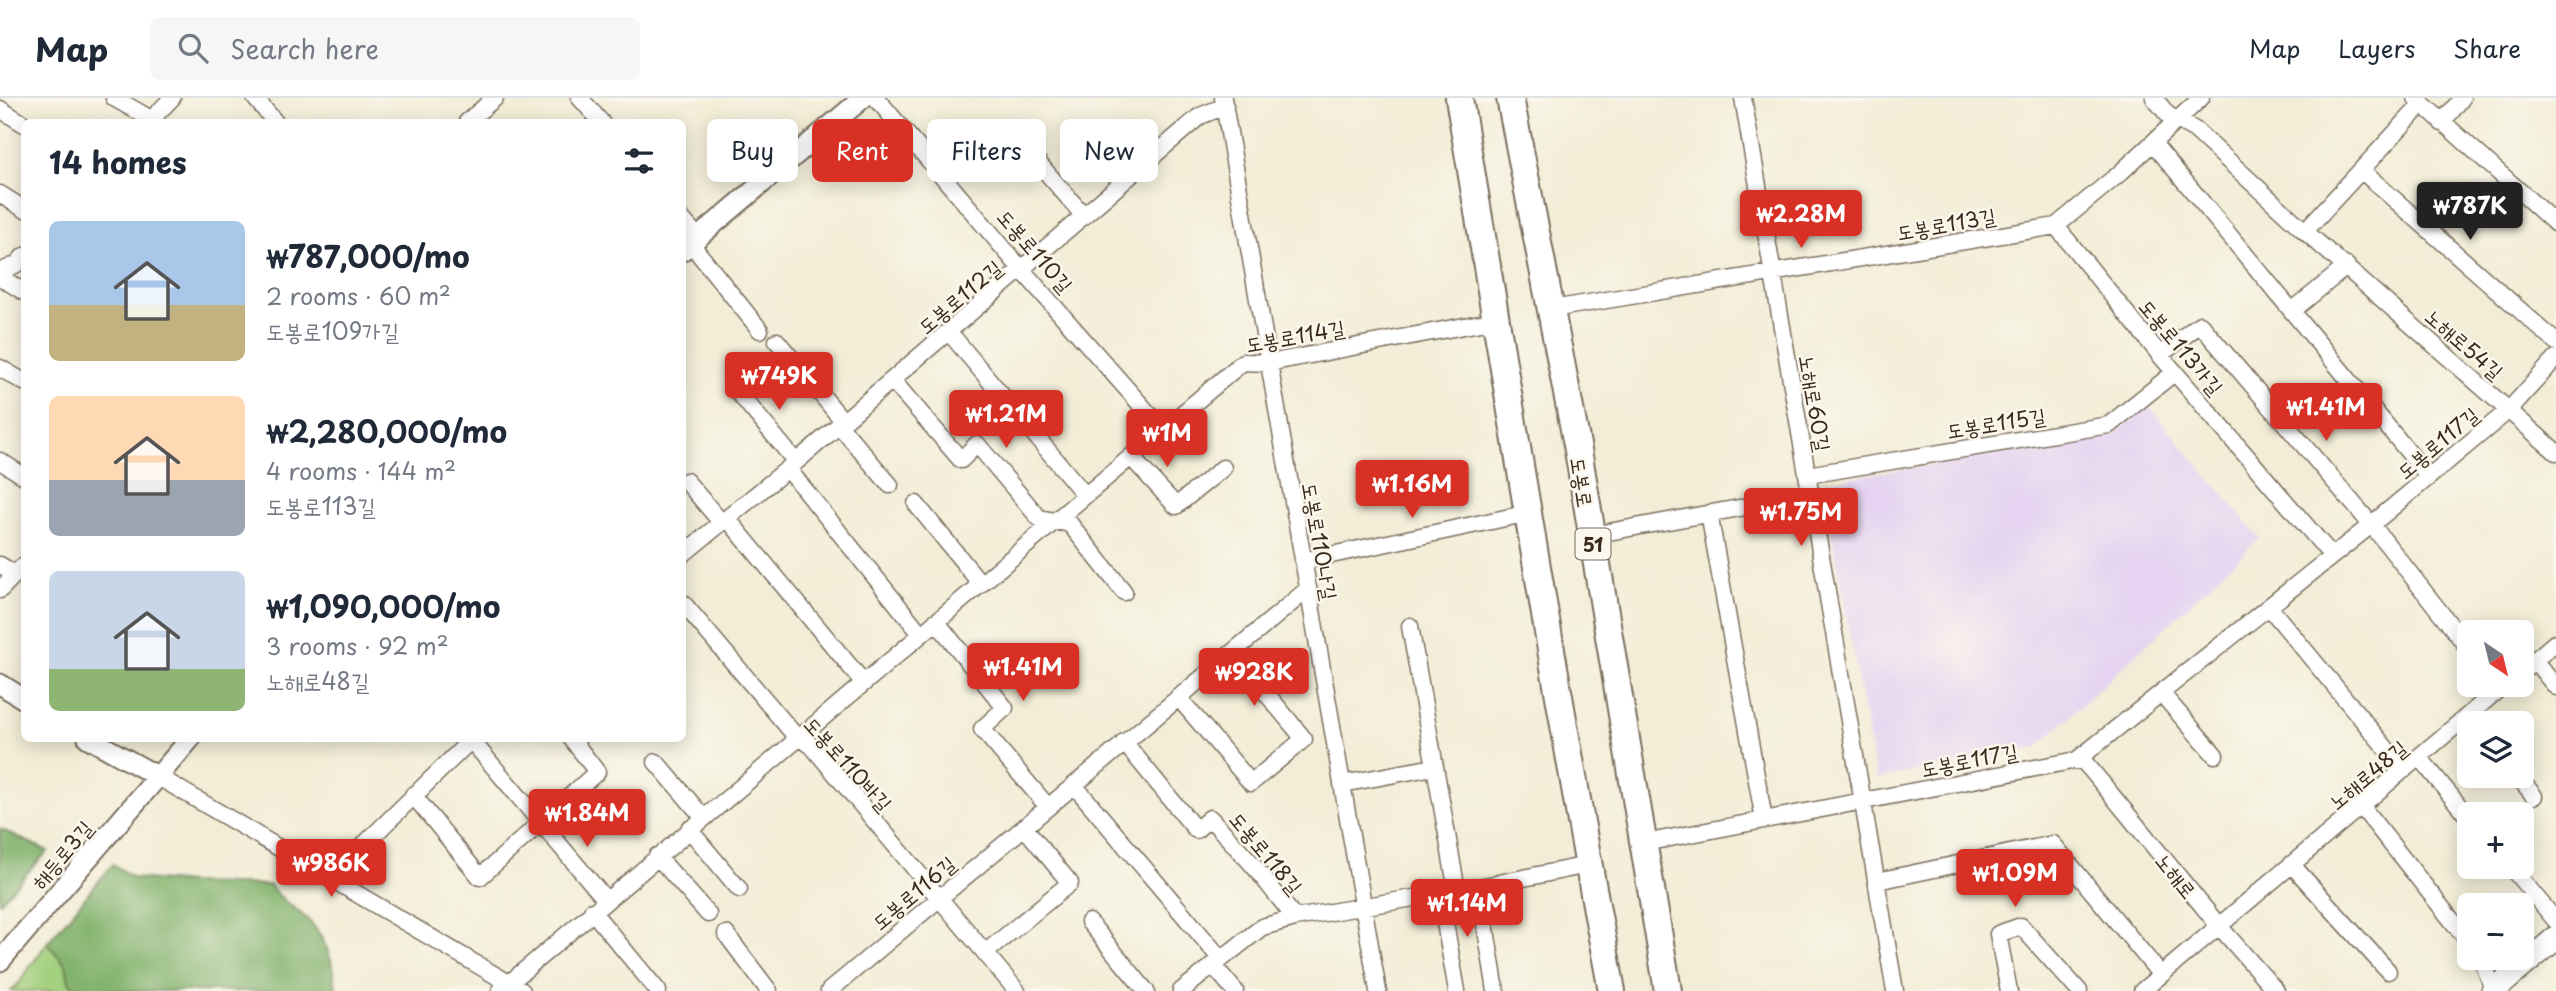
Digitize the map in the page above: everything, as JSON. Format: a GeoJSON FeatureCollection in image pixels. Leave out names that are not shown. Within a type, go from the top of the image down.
{"type":"FeatureCollection","features":[{"type":"Feature","properties":{"kind":"main road"},"geometry":{"type":"LineString","coordinates":[[1459,98],[1529,513],[1554,679],[1612,991]]}},
{"type":"Feature","properties":{"kind":"main road","name":"도봉로"},"geometry":{"type":"LineString","coordinates":[[1510,98],[1552,309],[1668,991]]}},
{"type":"Feature","properties":{"kind":"main road"},"geometry":{"type":"LineString","coordinates":[[2494,991],[2556,937]]}},
{"type":"Feature","properties":{"kind":"street"},"geometry":{"type":"LineString","coordinates":[[114,98],[147,119]]}},
{"type":"Feature","properties":{"kind":"street"},"geometry":{"type":"LineString","coordinates":[[154,119],[172,98]]}},
{"type":"Feature","properties":{"kind":"street"},"geometry":{"type":"LineString","coordinates":[[255,98],[272,119]]}},
{"type":"Feature","properties":{"kind":"street"},"geometry":{"type":"LineString","coordinates":[[470,119],[495,98]]}},
{"type":"Feature","properties":{"kind":"street"},"geometry":{"type":"LineString","coordinates":[[580,98],[598,119]]}},
{"type":"Feature","properties":{"kind":"street"},"geometry":{"type":"LineString","coordinates":[[760,330],[690,244],[863,98]]}},
{"type":"Feature","properties":{"kind":"street","name":"도봉로110길"},"geometry":{"type":"LineString","coordinates":[[876,98],[1163,430]]}},
{"type":"Feature","properties":{"kind":"street","name":"노해로60길"},"geometry":{"type":"LineString","coordinates":[[1743,98],[1895,991]]}},
{"type":"Feature","properties":{"kind":"street","name":"노해로54길"},"geometry":{"type":"LineString","coordinates":[[2154,98],[2168,115],[2195,130],[2305,231],[2556,452]]}},
{"type":"Feature","properties":{"kind":"street"},"geometry":{"type":"LineString","coordinates":[[2056,226],[2201,98]]}},
{"type":"Feature","properties":{"kind":"street"},"geometry":{"type":"LineString","coordinates":[[2442,123],[2462,98]]}},
{"type":"Feature","properties":{"kind":"street"},"geometry":{"type":"LineString","coordinates":[[2305,231],[2419,101],[2556,224]]}},
{"type":"Feature","properties":{"kind":"street","name":"도봉로112길"},"geometry":{"type":"LineString","coordinates":[[686,552],[792,466],[1200,116],[1224,102]]}},
{"type":"Feature","properties":{"kind":"street","name":"도봉로110나길"},"geometry":{"type":"LineString","coordinates":[[1224,102],[1378,991]]}},
{"type":"Feature","properties":{"kind":"street"},"geometry":{"type":"LineString","coordinates":[[0,109],[21,122]]}},
{"type":"Feature","properties":{"kind":"street"},"geometry":{"type":"LineString","coordinates":[[2153,143],[2429,477]]}},
{"type":"Feature","properties":{"kind":"street"},"geometry":{"type":"LineString","coordinates":[[2361,170],[2556,342]]}},
{"type":"Feature","properties":{"kind":"street"},"geometry":{"type":"LineString","coordinates":[[1046,172],[1084,216]]}},
{"type":"Feature","properties":{"kind":"street"},"geometry":{"type":"LineString","coordinates":[[0,194],[21,207]]}},
{"type":"Feature","properties":{"kind":"street","name":"도봉로113길"},"geometry":{"type":"LineString","coordinates":[[1552,309],[2056,226]]}},
{"type":"Feature","properties":{"kind":"street","name":"도봉로113가길"},"geometry":{"type":"LineString","coordinates":[[2056,226],[2160,355],[2332,556]]}},
{"type":"Feature","properties":{"kind":"street"},"geometry":{"type":"LineString","coordinates":[[21,259],[0,275],[21,290]]}},
{"type":"Feature","properties":{"kind":"street"},"geometry":{"type":"LineString","coordinates":[[2292,311],[2347,267]]}},
{"type":"Feature","properties":{"kind":"street","name":"도봉로114길"},"geometry":{"type":"LineString","coordinates":[[511,988],[592,911],[1244,362],[1268,363],[1496,320]]}},
{"type":"Feature","properties":{"kind":"street"},"geometry":{"type":"LineString","coordinates":[[2160,355],[2200,324],[2371,525],[2457,634]]}},
{"type":"Feature","properties":{"kind":"street"},"geometry":{"type":"LineString","coordinates":[[949,332],[1085,495]]}},
{"type":"Feature","properties":{"kind":"street"},"geometry":{"type":"LineString","coordinates":[[777,341],[890,485]]}},
{"type":"Feature","properties":{"kind":"street","name":"도봉로117길"},"geometry":{"type":"LineString","coordinates":[[1644,843],[2077,760],[2371,525],[2509,410],[2556,358]]}},
{"type":"Feature","properties":{"kind":"street"},"geometry":{"type":"LineString","coordinates":[[0,368],[21,380]]}},
{"type":"Feature","properties":{"kind":"street","name":"도봉로115길"},"geometry":{"type":"LineString","coordinates":[[1807,475],[2109,425],[2175,372]]}},
{"type":"Feature","properties":{"kind":"street"},"geometry":{"type":"LineString","coordinates":[[892,380],[961,460],[977,444],[1039,518],[1070,524],[1125,592]]}},
{"type":"Feature","properties":{"kind":"street"},"geometry":{"type":"LineString","coordinates":[[733,386],[920,634]]}},
{"type":"Feature","properties":{"kind":"street"},"geometry":{"type":"LineString","coordinates":[[1131,457],[1176,506],[1223,468]]}},
{"type":"Feature","properties":{"kind":"street"},"geometry":{"type":"LineString","coordinates":[[0,461],[21,474]]}},
{"type":"Feature","properties":{"kind":"street"},"geometry":{"type":"LineString","coordinates":[[686,481],[724,520],[863,682]]}},
{"type":"Feature","properties":{"kind":"street"},"geometry":{"type":"LineString","coordinates":[[1591,536],[1811,495]]}},
{"type":"Feature","properties":{"kind":"street"},"geometry":{"type":"LineString","coordinates":[[916,504],[981,583]]}},
{"type":"Feature","properties":{"kind":"street"},"geometry":{"type":"LineString","coordinates":[[1303,561],[1529,513]]}},
{"type":"Feature","properties":{"kind":"street"},"geometry":{"type":"LineString","coordinates":[[1709,513],[1763,820]]}},
{"type":"Feature","properties":{"kind":"street"},"geometry":{"type":"LineString","coordinates":[[0,565],[20,569]]}},
{"type":"Feature","properties":{"kind":"street"},"geometry":{"type":"LineString","coordinates":[[0,590],[20,569]]}},
{"type":"Feature","properties":{"kind":"street","name":"도봉로116길"},"geometry":{"type":"LineString","coordinates":[[829,991],[1308,589]]}},
{"type":"Feature","properties":{"kind":"street","name":"도봉로110바길"},"geometry":{"type":"LineString","coordinates":[[686,607],[799,737],[812,746],[1017,991]]}},
{"type":"Feature","properties":{"kind":"street"},"geometry":{"type":"LineString","coordinates":[[2269,607],[2404,770]]}},
{"type":"Feature","properties":{"kind":"street"},"geometry":{"type":"LineString","coordinates":[[936,621],[1005,708],[982,729],[1048,807]]}},
{"type":"Feature","properties":{"kind":"street"},"geometry":{"type":"LineString","coordinates":[[1410,626],[1457,891]]}},
{"type":"Feature","properties":{"kind":"street"},"geometry":{"type":"LineString","coordinates":[[2534,660],[2556,642]]}},
{"type":"Feature","properties":{"kind":"street"},"geometry":{"type":"LineString","coordinates":[[1178,697],[1251,783],[1304,740],[1233,653]]}},
{"type":"Feature","properties":{"kind":"street"},"geometry":{"type":"LineString","coordinates":[[2534,670],[2556,687]]}},
{"type":"Feature","properties":{"kind":"street"},"geometry":{"type":"LineString","coordinates":[[0,684],[21,697]]}},
{"type":"Feature","properties":{"kind":"street"},"geometry":{"type":"LineString","coordinates":[[2161,692],[2215,755]]}},
{"type":"Feature","properties":{"kind":"street","name":"노해로48길"},"geometry":{"type":"LineString","coordinates":[[2478,711],[2491,697]]}},
{"type":"Feature","properties":{"kind":"street","name":"노해로48길"},"geometry":{"type":"LineString","coordinates":[[2142,991],[2419,757],[2457,729]]}},
{"type":"Feature","properties":{"kind":"street"},"geometry":{"type":"LineString","coordinates":[[95,742],[331,877],[511,988]]}},
{"type":"Feature","properties":{"kind":"street"},"geometry":{"type":"LineString","coordinates":[[157,776],[187,742]]}},
{"type":"Feature","properties":{"kind":"street"},"geometry":{"type":"LineString","coordinates":[[331,877],[469,742]]}},
{"type":"Feature","properties":{"kind":"street"},"geometry":{"type":"LineString","coordinates":[[474,742],[606,900]]}},
{"type":"Feature","properties":{"kind":"street"},"geometry":{"type":"LineString","coordinates":[[413,795],[480,877],[597,772],[574,742]]}},
{"type":"Feature","properties":{"kind":"street","name":"도봉로118길"},"geometry":{"type":"LineString","coordinates":[[1124,742],[1196,830],[1210,818],[1253,865],[1294,918]]}},
{"type":"Feature","properties":{"kind":"street"},"geometry":{"type":"LineString","coordinates":[[2419,757],[2457,803]]}},
{"type":"Feature","properties":{"kind":"street","name":"노해로"},"geometry":{"type":"LineString","coordinates":[[2077,760],[2084,762],[2092,771],[2276,991]]}},
{"type":"Feature","properties":{"kind":"street"},"geometry":{"type":"LineString","coordinates":[[656,762],[703,817]]}},
{"type":"Feature","properties":{"kind":"street"},"geometry":{"type":"LineString","coordinates":[[1342,784],[1434,767]]}},
{"type":"Feature","properties":{"kind":"street","name":"해등로3길"},"geometry":{"type":"LineString","coordinates":[[0,961],[157,776]]}},
{"type":"Feature","properties":{"kind":"street"},"geometry":{"type":"LineString","coordinates":[[1074,785],[1217,962],[1235,991]]}},
{"type":"Feature","properties":{"kind":"street"},"geometry":{"type":"LineString","coordinates":[[2528,788],[2534,796]]}},
{"type":"Feature","properties":{"kind":"street"},"geometry":{"type":"LineString","coordinates":[[2361,806],[2457,927]]}},
{"type":"Feature","properties":{"kind":"street"},"geometry":{"type":"LineString","coordinates":[[985,953],[1070,883],[1024,827]]}},
{"type":"Feature","properties":{"kind":"street"},"geometry":{"type":"LineString","coordinates":[[689,829],[740,889]]}},
{"type":"Feature","properties":{"kind":"street"},"geometry":{"type":"LineString","coordinates":[[1877,881],[2053,844],[2161,975]]}},
{"type":"Feature","properties":{"kind":"street"},"geometry":{"type":"LineString","coordinates":[[657,856],[708,914]]}},
{"type":"Feature","properties":{"kind":"street","name":"도봉로118길"},"geometry":{"type":"LineString","coordinates":[[1181,991],[1262,927],[1294,918],[1364,908],[1588,865]]}},
{"type":"Feature","properties":{"kind":"street"},"geometry":{"type":"LineString","coordinates":[[2292,865],[2388,971]]}},
{"type":"Feature","properties":{"kind":"street"},"geometry":{"type":"LineString","coordinates":[[2521,879],[2556,921]]}},
{"type":"Feature","properties":{"kind":"street"},"geometry":{"type":"LineString","coordinates":[[1479,887],[1496,991]]}},
{"type":"Feature","properties":{"kind":"street"},"geometry":{"type":"LineString","coordinates":[[1440,894],[1457,991]]}},
{"type":"Feature","properties":{"kind":"street"},"geometry":{"type":"LineString","coordinates":[[592,911],[658,991]]}},
{"type":"Feature","properties":{"kind":"street"},"geometry":{"type":"LineString","coordinates":[[1089,922],[1146,991]]}},
{"type":"Feature","properties":{"kind":"street"},"geometry":{"type":"LineString","coordinates":[[2009,991],[1998,934],[2021,926],[2078,991]]}},
{"type":"Feature","properties":{"kind":"street"},"geometry":{"type":"LineString","coordinates":[[726,934],[769,991]]}},
{"type":"Feature","properties":{"kind":"street"},"geometry":{"type":"LineString","coordinates":[[2486,970],[2494,991]]}},
{"type":"Feature","properties":{"kind":"shaded area"},"geometry":{"type":"Polygon","coordinates":[[[2149,406],[2260,538],[2036,748],[1876,779],[1822,482],[2112,436],[2149,406]]]}},
{"type":"Feature","properties":{"kind":"green space"},"geometry":{"type":"Polygon","coordinates":[[[0,829],[48,851],[0,902],[0,829]]]}},
{"type":"Feature","properties":{"kind":"green space"},"geometry":{"type":"Polygon","coordinates":[[[113,864],[133,878],[270,885],[314,926],[320,935],[331,962],[336,991],[79,991],[69,982],[66,965],[47,943],[113,864]]]}},
{"type":"Feature","properties":{"kind":"green space"},"geometry":{"type":"Polygon","coordinates":[[[47,943],[66,965],[69,982],[79,991],[11,991],[19,983],[47,943]]]}}]}
